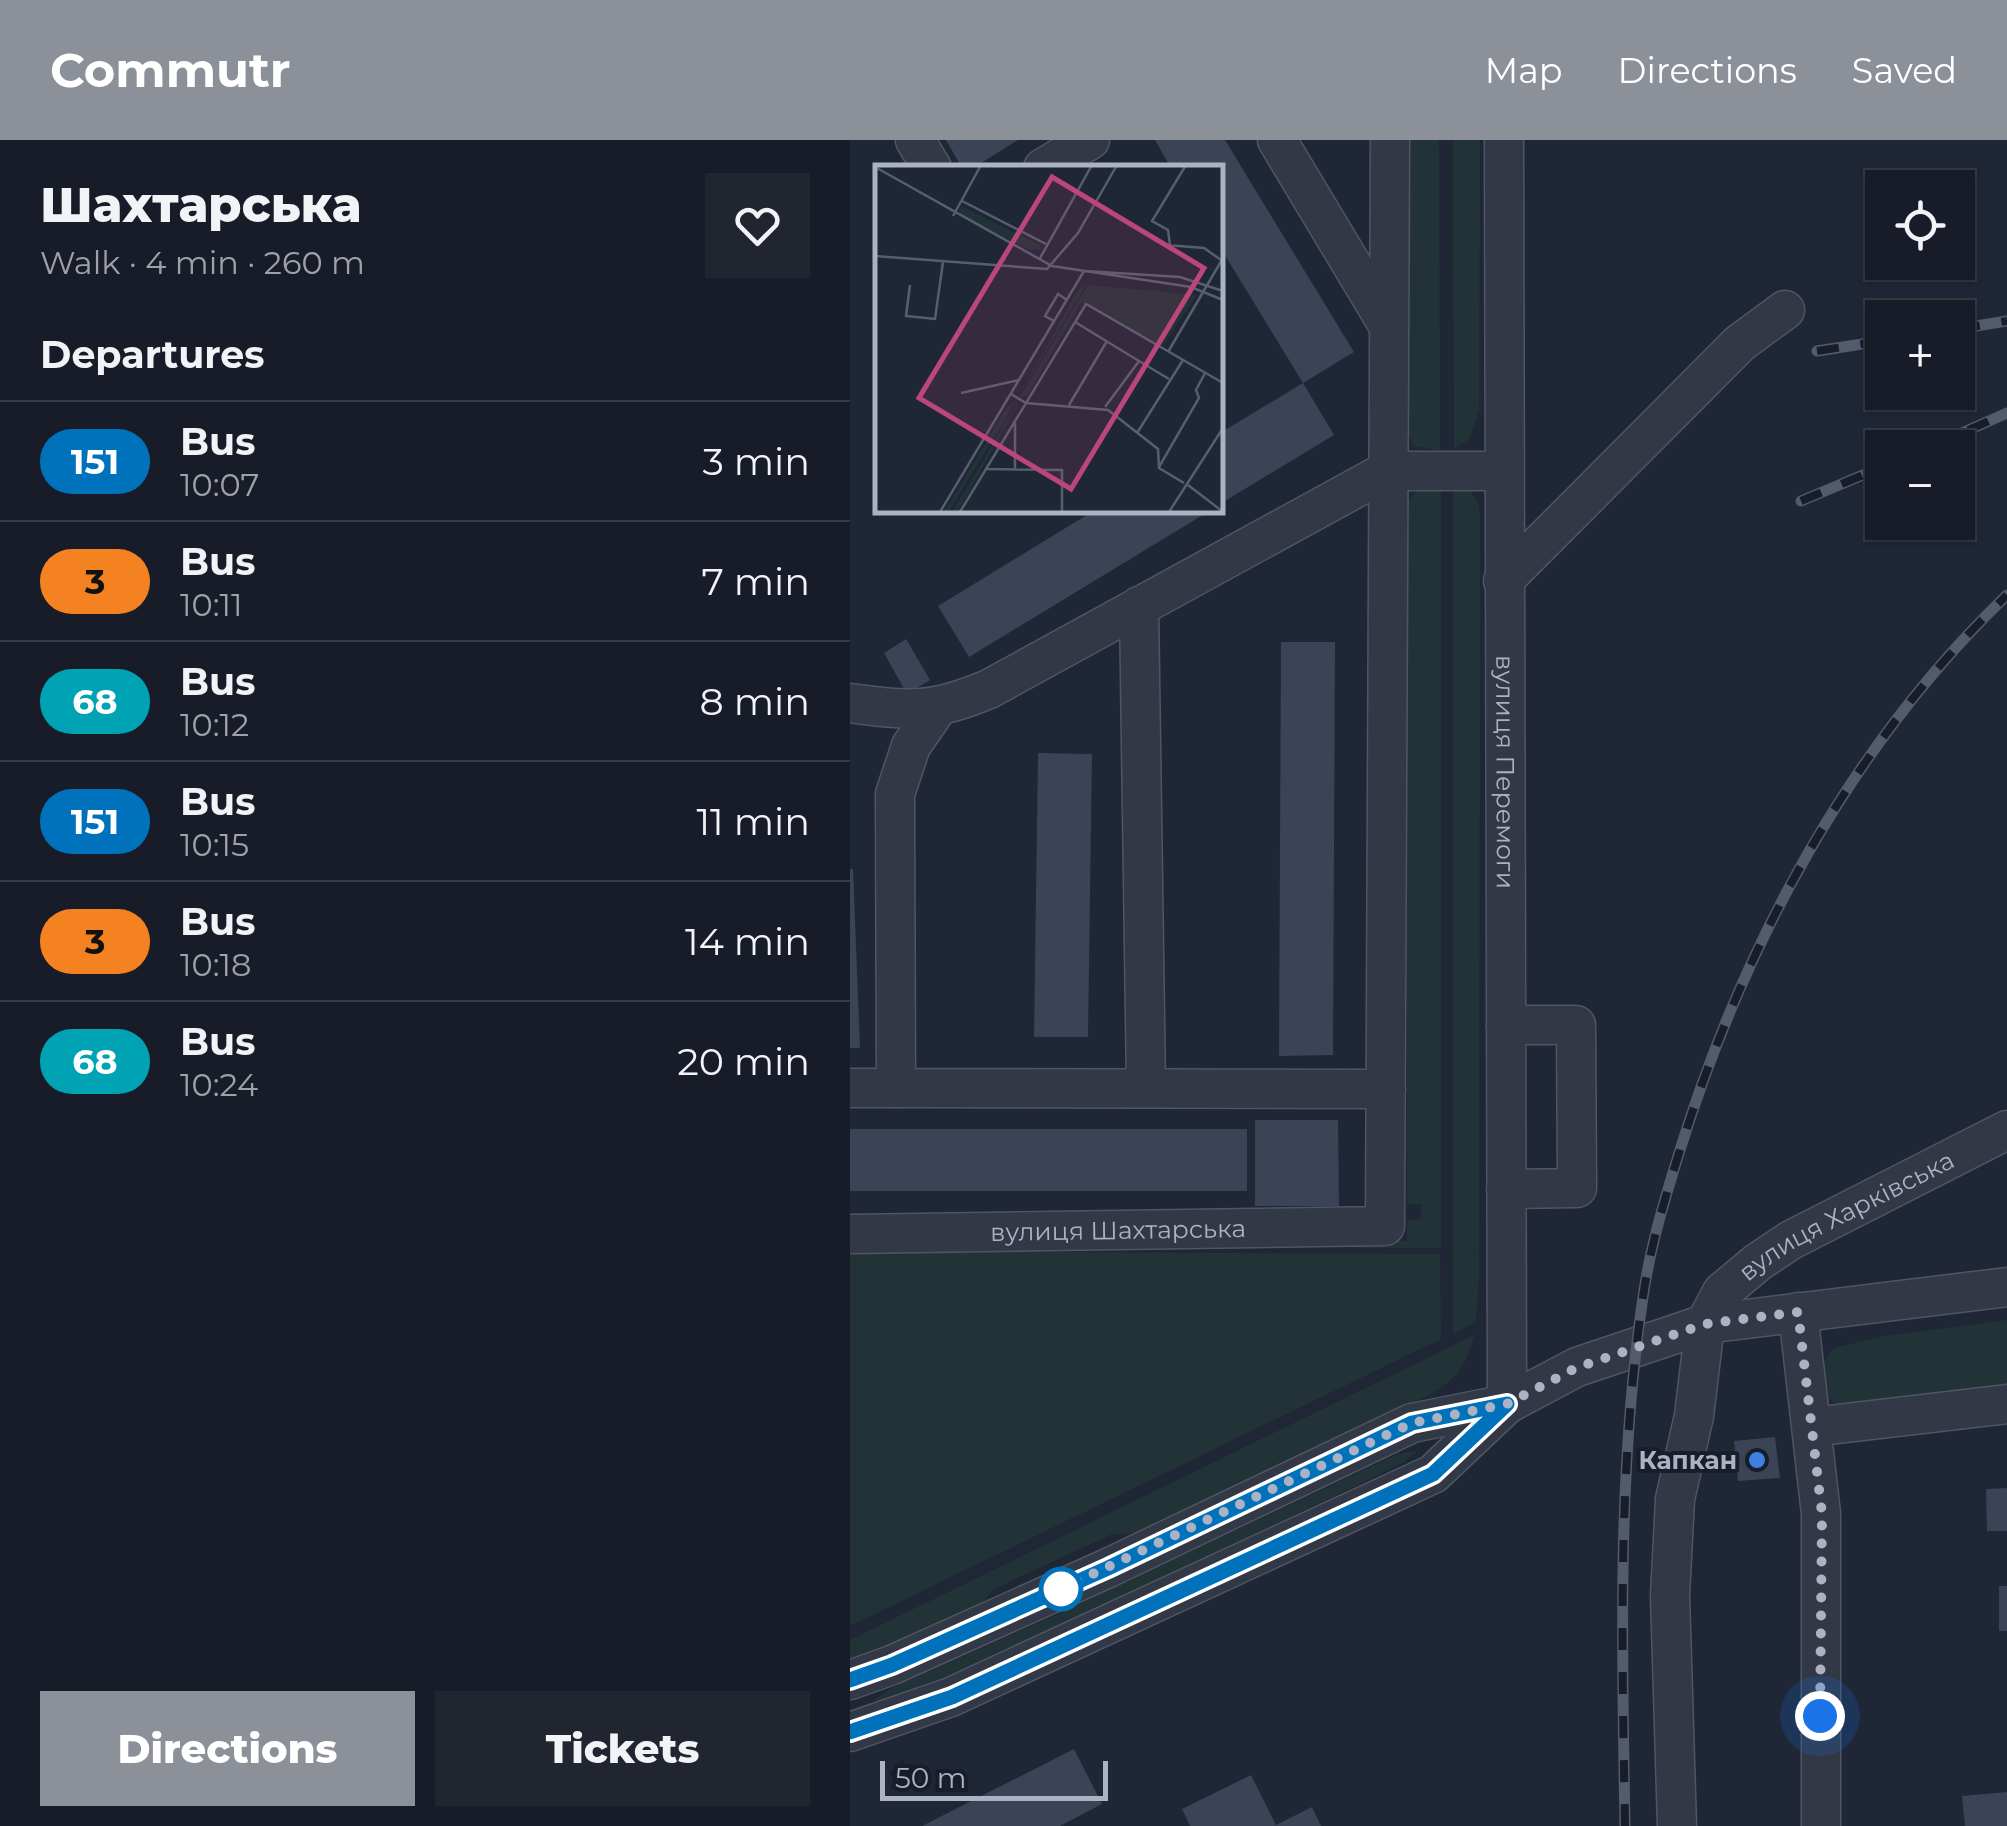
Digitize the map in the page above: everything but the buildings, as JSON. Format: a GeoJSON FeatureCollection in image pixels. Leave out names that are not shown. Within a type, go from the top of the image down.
{"type":"FeatureCollection","features":[{"type":"Feature","properties":{"kind":"street"},"geometry":{"type":"LineString","coordinates":[[915,140],[930,165]]}},
{"type":"Feature","properties":{"kind":"street"},"geometry":{"type":"LineString","coordinates":[[1048,165],[1090,140]]}},
{"type":"Feature","properties":{"kind":"street"},"geometry":{"type":"LineString","coordinates":[[1277,140],[1389,328]]}},
{"type":"Feature","properties":{"kind":"street"},"geometry":{"type":"LineString","coordinates":[[850,1088],[1386,1089],[1390,140]]}},
{"type":"Feature","properties":{"kind":"street","name":"вулиця Перемоги"},"geometry":{"type":"LineString","coordinates":[[1504,140],[1507,1404]]}},
{"type":"Feature","properties":{"kind":"street"},"geometry":{"type":"LineString","coordinates":[[1503,581],[1740,344],[1785,310]]}},
{"type":"Feature","properties":{"kind":"street"},"geometry":{"type":"LineString","coordinates":[[850,703],[905,711],[938,707],[989,689],[1387,471],[1503,470]]}},
{"type":"Feature","properties":{"kind":"street"},"geometry":{"type":"LineString","coordinates":[[1139,606],[1146,1088]]}},
{"type":"Feature","properties":{"kind":"street"},"geometry":{"type":"LineString","coordinates":[[896,1088],[895,794],[911,746],[938,707]]}},
{"type":"Feature","properties":{"kind":"street"},"geometry":{"type":"LineString","coordinates":[[1506,1025],[1576,1025],[1576,1188],[1506,1189]]}},
{"type":"Feature","properties":{"kind":"street","name":"вулиця Шахтарська"},"geometry":{"type":"LineString","coordinates":[[850,1234],[1384,1226],[1386,1089]]}},
{"type":"Feature","properties":{"kind":"street","name":"вулиця Харківська"},"geometry":{"type":"LineString","coordinates":[[1705,1324],[1722,1292],[1791,1240],[2007,1130]]}},
{"type":"Feature","properties":{"kind":"street"},"geometry":{"type":"LineString","coordinates":[[850,1732],[952,1697],[1433,1474],[1507,1404],[1576,1368],[1705,1324],[2007,1287]]}},
{"type":"Feature","properties":{"kind":"street"},"geometry":{"type":"LineString","coordinates":[[1798,1312],[1822,1514],[1821,1826]]}},
{"type":"Feature","properties":{"kind":"street"},"geometry":{"type":"LineString","coordinates":[[1676,1826],[1670,1595],[1675,1499],[1694,1416],[1705,1324]]}},
{"type":"Feature","properties":{"kind":"street"},"geometry":{"type":"LineString","coordinates":[[850,1680],[1108,1568],[1412,1423],[1507,1404]]}},
{"type":"Feature","properties":{"kind":"street"},"geometry":{"type":"LineString","coordinates":[[1812,1427],[2007,1404]]}},
{"type":"Feature","properties":{"kind":"shaded area"},"geometry":{"type":"Polygon","coordinates":[[[1404,140],[1439,140],[1440,451],[1414,446],[1406,430],[1404,140]]]}},
{"type":"Feature","properties":{"kind":"shaded area"},"geometry":{"type":"Polygon","coordinates":[[[1453,140],[1480,140],[1479,411],[1469,439],[1454,449],[1453,140]]]}},
{"type":"Feature","properties":{"kind":"shaded area"},"geometry":{"type":"Polygon","coordinates":[[[1441,484],[1441,1248],[1354,1248],[1354,1241],[1407,1241],[1407,1220],[1421,1219],[1421,1204],[1407,1204],[1406,513],[1417,491],[1441,484]]]}},
{"type":"Feature","properties":{"kind":"shaded area"},"geometry":{"type":"Polygon","coordinates":[[[1453,484],[1468,487],[1480,513],[1479,1280],[1476,1322],[1453,1334],[1453,484]]]}},
{"type":"Feature","properties":{"kind":"shaded area"},"geometry":{"type":"Polygon","coordinates":[[[850,1251],[1440,1254],[1441,1339],[850,1626],[850,1251]]]}},
{"type":"Feature","properties":{"kind":"shaded area"},"geometry":{"type":"Polygon","coordinates":[[[2007,1320],[2007,1388],[1846,1404],[1836,1404],[1824,1394],[1824,1364],[1833,1348],[1884,1336],[2007,1320]]]}},
{"type":"Feature","properties":{"kind":"shaded area"},"geometry":{"type":"Polygon","coordinates":[[[1474,1335],[1461,1368],[1434,1393],[1135,1533],[1110,1535],[994,1589],[981,1605],[850,1663],[850,1640],[1474,1335]]]}},
{"type":"Feature","properties":{"kind":"shaded area"},"geometry":{"type":"Polygon","coordinates":[[[1418,1450],[1403,1463],[1060,1628],[900,1699],[872,1701],[894,1687],[1398,1454],[1418,1450]]]}},
{"type":"Feature","properties":{"kind":"railway"},"geometry":{"type":"LineString","coordinates":[[1975,326],[2007,321]]}},
{"type":"Feature","properties":{"kind":"railway"},"geometry":{"type":"LineString","coordinates":[[1817,351],[1865,344]]}},
{"type":"Feature","properties":{"kind":"railway"},"geometry":{"type":"LineString","coordinates":[[1969,430],[2007,413]]}},
{"type":"Feature","properties":{"kind":"railway"},"geometry":{"type":"LineString","coordinates":[[1801,501],[1865,474]]}},
{"type":"Feature","properties":{"kind":"railway"},"geometry":{"type":"LineString","coordinates":[[1625,1826],[1623,1561],[1629,1428],[1646,1278],[1674,1168],[1736,997],[1809,852],[1899,716],[1951,653],[2007,595]]}},
{"type":"Feature","properties":{"kind":"bus line","name":"151"},"geometry":{"type":"LineString","coordinates":[[850,1680],[1108,1568],[1412,1423],[1507,1404],[1433,1474],[952,1697],[850,1732]]}},
{"type":"Feature","properties":{"kind":"place","name":"Капкан"},"geometry":{"type":"Point","coordinates":[1757,1460]}},
{"type":"Feature","properties":{"kind":"route"},"geometry":{"type":"LineString","coordinates":[[1061,1589],[1412,1423],[1507,1404],[1576,1368],[1705,1324],[1798,1312],[1822,1514],[1820,1716]]}}]}
